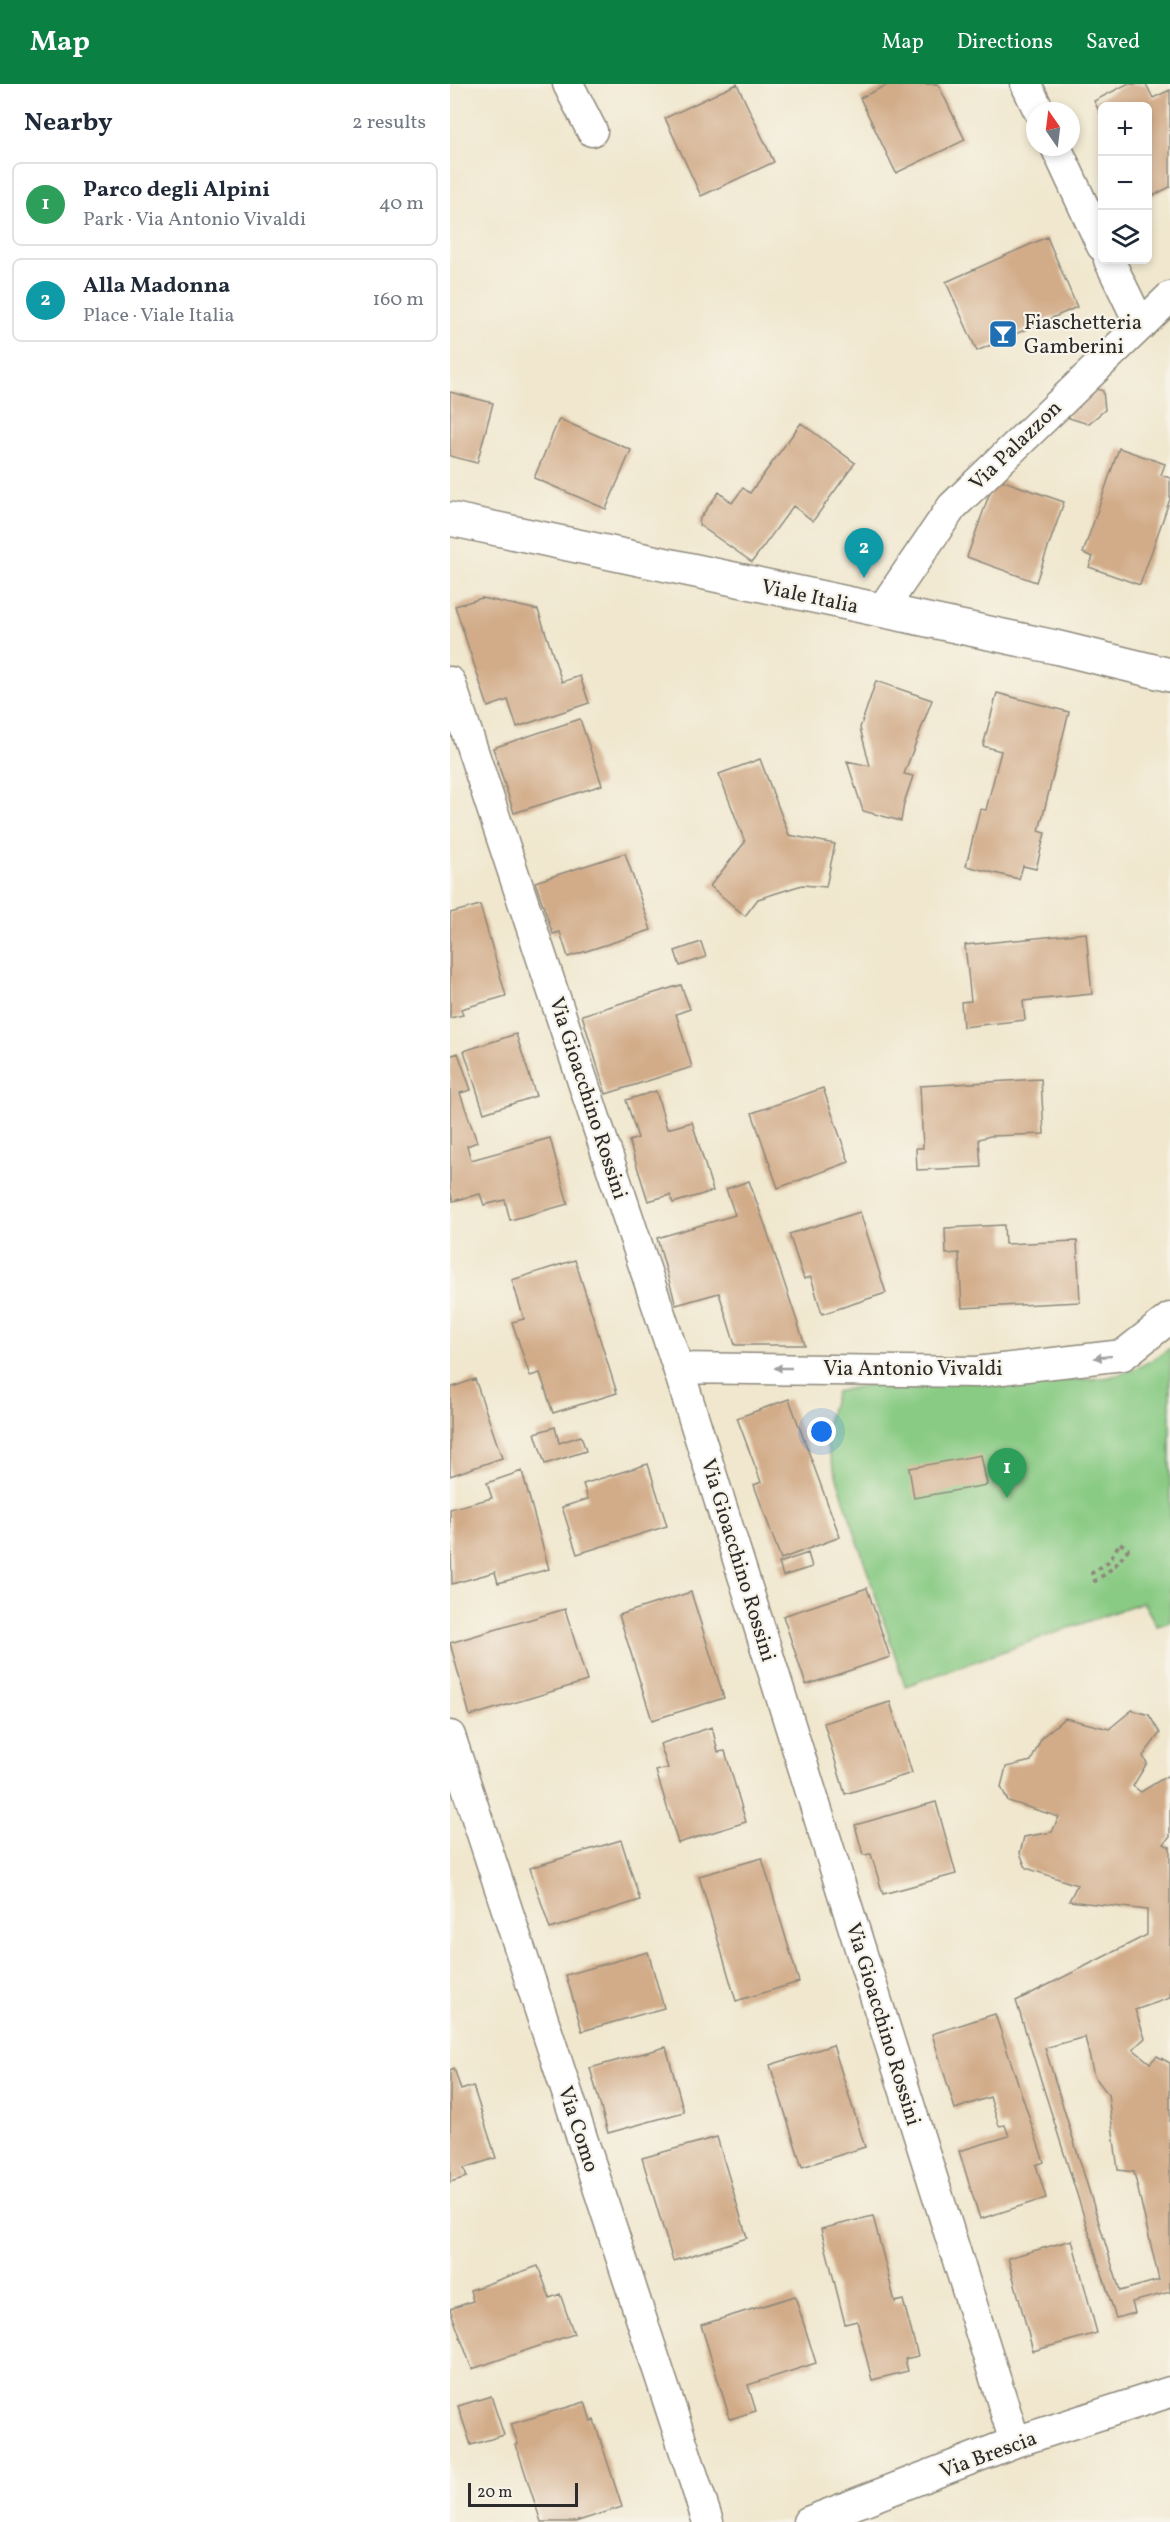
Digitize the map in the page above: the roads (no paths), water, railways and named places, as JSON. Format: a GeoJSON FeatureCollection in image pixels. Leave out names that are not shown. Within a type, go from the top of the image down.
{"type":"FeatureCollection","features":[{"type":"Feature","properties":{"kind":"main road","name":"Viale Italia"},"geometry":{"type":"LineString","coordinates":[[450,519],[1055,647],[1170,675]]}},
{"type":"Feature","properties":{"kind":"street"},"geometry":{"type":"LineString","coordinates":[[568,84],[592,131]]}},
{"type":"Feature","properties":{"kind":"street"},"geometry":{"type":"LineString","coordinates":[[1026,84],[1035,102]]}},
{"type":"Feature","properties":{"kind":"street"},"geometry":{"type":"LineString","coordinates":[[1060,156],[1098,237]]}},
{"type":"Feature","properties":{"kind":"street"},"geometry":{"type":"LineString","coordinates":[[1111,264],[1140,324]]}},
{"type":"Feature","properties":{"kind":"street","name":"Via Palazzon"},"geometry":{"type":"LineString","coordinates":[[881,611],[952,507],[1170,297]]}},
{"type":"Feature","properties":{"kind":"street","name":"Via Gioacchino Rossini"},"geometry":{"type":"LineString","coordinates":[[450,682],[678,1368],[1015,2442]]}},
{"type":"Feature","properties":{"kind":"street","name":"Via Antonio Vivaldi"},"geometry":{"type":"LineString","coordinates":[[678,1368],[976,1372],[1123,1355],[1170,1318]]}},
{"type":"Feature","properties":{"kind":"street","name":"Via Como"},"geometry":{"type":"LineString","coordinates":[[450,1736],[708,2522]]}},
{"type":"Feature","properties":{"kind":"street","name":"Via Brescia"},"geometry":{"type":"LineString","coordinates":[[808,2522],[1015,2442],[1170,2392]]}},
{"type":"Feature","properties":{"kind":"place","name":"Fiaschetteria Gamberini"},"geometry":{"type":"Point","coordinates":[1003,334]}},
{"type":"Feature","properties":{"kind":"place","name":"Alla Madonna"},"geometry":{"type":"Point","coordinates":[864,578]}},
{"type":"Feature","properties":{"kind":"place","name":"Parco degli Alpini"},"geometry":{"type":"Point","coordinates":[1007,1498]}}]}
